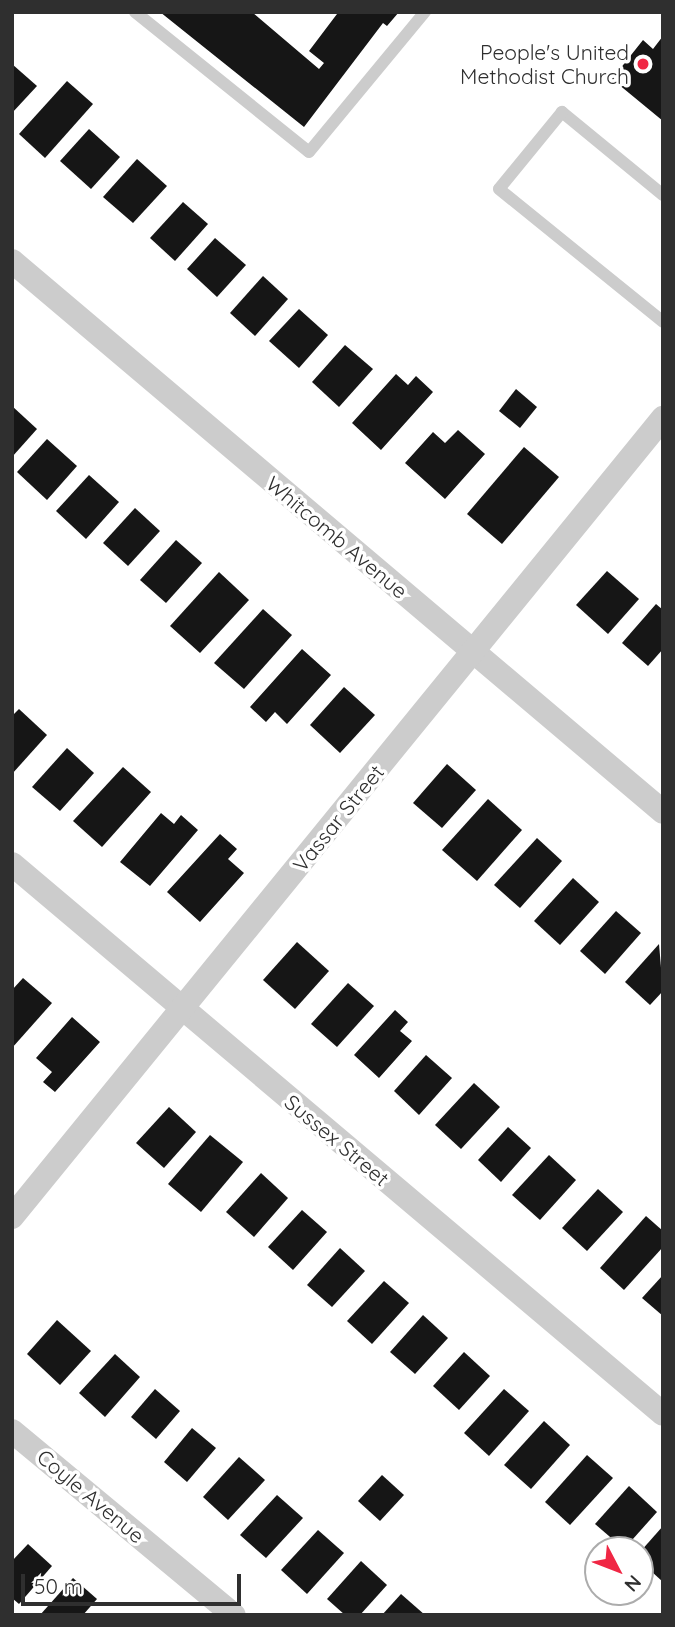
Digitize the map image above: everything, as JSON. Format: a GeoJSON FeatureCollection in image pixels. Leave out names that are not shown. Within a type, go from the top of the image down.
{"type":"FeatureCollection","features":[{"type":"Feature","properties":{"kind":"street","name":"Whitcomb Avenue"},"geometry":{"type":"LineString","coordinates":[[12,261],[663,812]]}},
{"type":"Feature","properties":{"kind":"street","name":"Vassar Street"},"geometry":{"type":"LineString","coordinates":[[12,1217],[663,418]]}},
{"type":"Feature","properties":{"kind":"street","name":"Sussex Street"},"geometry":{"type":"LineString","coordinates":[[12,864],[663,1414]]}},
{"type":"Feature","properties":{"kind":"street","name":"Coyle Avenue"},"geometry":{"type":"LineString","coordinates":[[12,1432],[233,1615]]}},
{"type":"Feature","properties":{"kind":"lane"},"geometry":{"type":"LineString","coordinates":[[135,12],[309,152],[425,12]]}},
{"type":"Feature","properties":{"kind":"lane"},"geometry":{"type":"LineString","coordinates":[[663,195],[562,112],[499,189],[663,322]]}},
{"type":"Feature","properties":{"kind":"building"},"geometry":{"type":"Polygon","coordinates":[[[160,12],[252,12],[319,69],[324,63],[309,51],[337,14],[399,12],[387,26],[383,23],[304,127],[160,12]]]}},
{"type":"Feature","properties":{"kind":"building","name":"People's United Methodist Church"},"geometry":{"type":"Polygon","coordinates":[[[663,36],[663,121],[612,79],[643,40],[653,49],[663,36]]]}},
{"type":"Feature","properties":{"kind":"building"},"geometry":{"type":"Polygon","coordinates":[[[12,64],[37,86],[12,113],[12,64]]]}},
{"type":"Feature","properties":{"kind":"building"},"geometry":{"type":"Polygon","coordinates":[[[67,81],[93,104],[45,158],[19,134],[67,81]]]}},
{"type":"Feature","properties":{"kind":"building"},"geometry":{"type":"Polygon","coordinates":[[[89,129],[120,157],[91,189],[60,161],[89,129]]]}},
{"type":"Feature","properties":{"kind":"building"},"geometry":{"type":"Polygon","coordinates":[[[137,159],[167,186],[133,223],[103,197],[137,159]]]}},
{"type":"Feature","properties":{"kind":"building"},"geometry":{"type":"Polygon","coordinates":[[[183,202],[208,224],[175,261],[150,238],[183,202]]]}},
{"type":"Feature","properties":{"kind":"building"},"geometry":{"type":"Polygon","coordinates":[[[215,238],[246,265],[217,297],[187,269],[215,238]]]}},
{"type":"Feature","properties":{"kind":"building"},"geometry":{"type":"Polygon","coordinates":[[[263,276],[288,299],[255,336],[230,313],[263,276]]]}},
{"type":"Feature","properties":{"kind":"building"},"geometry":{"type":"Polygon","coordinates":[[[299,309],[328,335],[299,368],[269,341],[299,309]]]}},
{"type":"Feature","properties":{"kind":"building"},"geometry":{"type":"Polygon","coordinates":[[[345,345],[373,369],[339,407],[312,382],[345,345]]]}},
{"type":"Feature","properties":{"kind":"building"},"geometry":{"type":"Polygon","coordinates":[[[396,374],[408,385],[416,376],[433,392],[381,450],[352,423],[396,374]]]}},
{"type":"Feature","properties":{"kind":"building"},"geometry":{"type":"Polygon","coordinates":[[[516,389],[537,407],[520,428],[499,411],[516,389]]]}},
{"type":"Feature","properties":{"kind":"building"},"geometry":{"type":"Polygon","coordinates":[[[12,406],[37,429],[12,457],[12,406]]]}},
{"type":"Feature","properties":{"kind":"building"},"geometry":{"type":"Polygon","coordinates":[[[458,430],[485,454],[445,499],[405,463],[433,432],[445,443],[458,430]]]}},
{"type":"Feature","properties":{"kind":"building"},"geometry":{"type":"Polygon","coordinates":[[[47,439],[77,466],[47,500],[17,472],[47,439]]]}},
{"type":"Feature","properties":{"kind":"building"},"geometry":{"type":"Polygon","coordinates":[[[524,447],[559,477],[502,544],[467,514],[524,447]]]}},
{"type":"Feature","properties":{"kind":"building"},"geometry":{"type":"Polygon","coordinates":[[[89,475],[119,502],[86,539],[56,511],[89,475]]]}},
{"type":"Feature","properties":{"kind":"building"},"geometry":{"type":"Polygon","coordinates":[[[135,508],[160,531],[128,566],[103,543],[135,508]]]}},
{"type":"Feature","properties":{"kind":"building"},"geometry":{"type":"Polygon","coordinates":[[[176,540],[202,563],[166,603],[140,580],[176,540]]]}},
{"type":"Feature","properties":{"kind":"building"},"geometry":{"type":"Polygon","coordinates":[[[607,571],[639,599],[608,634],[576,605],[607,571]]]}},
{"type":"Feature","properties":{"kind":"building"},"geometry":{"type":"Polygon","coordinates":[[[219,572],[249,600],[200,653],[170,626],[219,572]]]}},
{"type":"Feature","properties":{"kind":"building"},"geometry":{"type":"Polygon","coordinates":[[[656,604],[663,610],[663,649],[648,666],[622,643],[656,604]]]}},
{"type":"Feature","properties":{"kind":"building"},"geometry":{"type":"Polygon","coordinates":[[[263,609],[292,635],[244,689],[214,663],[263,609]]]}},
{"type":"Feature","properties":{"kind":"building"},"geometry":{"type":"Polygon","coordinates":[[[302,649],[331,675],[287,724],[275,712],[266,722],[250,707],[302,649]]]}},
{"type":"Feature","properties":{"kind":"building"},"geometry":{"type":"Polygon","coordinates":[[[344,687],[375,715],[340,753],[310,725],[344,687]]]}},
{"type":"Feature","properties":{"kind":"building"},"geometry":{"type":"Polygon","coordinates":[[[19,709],[47,735],[12,774],[12,716],[19,709]]]}},
{"type":"Feature","properties":{"kind":"building"},"geometry":{"type":"Polygon","coordinates":[[[67,748],[94,773],[60,811],[32,787],[67,748]]]}},
{"type":"Feature","properties":{"kind":"building"},"geometry":{"type":"Polygon","coordinates":[[[447,764],[476,790],[442,828],[413,803],[447,764]]]}},
{"type":"Feature","properties":{"kind":"building"},"geometry":{"type":"Polygon","coordinates":[[[123,767],[151,792],[102,847],[73,821],[123,767]]]}},
{"type":"Feature","properties":{"kind":"building"},"geometry":{"type":"Polygon","coordinates":[[[488,799],[522,830],[477,881],[442,850],[488,799]]]}},
{"type":"Feature","properties":{"kind":"building"},"geometry":{"type":"Polygon","coordinates":[[[161,813],[174,824],[181,815],[198,830],[150,886],[120,862],[161,813]]]}},
{"type":"Feature","properties":{"kind":"building"},"geometry":{"type":"Polygon","coordinates":[[[220,834],[237,849],[228,859],[244,873],[200,922],[167,892],[220,834]]]}},
{"type":"Feature","properties":{"kind":"building"},"geometry":{"type":"Polygon","coordinates":[[[537,838],[562,861],[520,908],[494,885],[537,838]]]}},
{"type":"Feature","properties":{"kind":"building"},"geometry":{"type":"Polygon","coordinates":[[[573,878],[599,902],[560,945],[534,921],[573,878]]]}},
{"type":"Feature","properties":{"kind":"building"},"geometry":{"type":"Polygon","coordinates":[[[616,911],[641,933],[605,974],[580,951],[616,911]]]}},
{"type":"Feature","properties":{"kind":"building"},"geometry":{"type":"Polygon","coordinates":[[[297,942],[329,971],[295,1009],[263,980],[297,942]]]}},
{"type":"Feature","properties":{"kind":"building"},"geometry":{"type":"Polygon","coordinates":[[[659,944],[663,991],[650,1005],[625,982],[659,944]]]}},
{"type":"Feature","properties":{"kind":"building"},"geometry":{"type":"Polygon","coordinates":[[[23,978],[52,1003],[12,1048],[12,990],[23,978]]]}},
{"type":"Feature","properties":{"kind":"building"},"geometry":{"type":"Polygon","coordinates":[[[348,983],[374,1006],[337,1047],[311,1024],[348,983]]]}},
{"type":"Feature","properties":{"kind":"building"},"geometry":{"type":"Polygon","coordinates":[[[395,1010],[408,1022],[400,1031],[412,1041],[379,1078],[354,1055],[395,1010]]]}},
{"type":"Feature","properties":{"kind":"building"},"geometry":{"type":"Polygon","coordinates":[[[72,1017],[100,1042],[55,1092],[43,1082],[52,1072],[36,1058],[72,1017]]]}},
{"type":"Feature","properties":{"kind":"building"},"geometry":{"type":"Polygon","coordinates":[[[426,1055],[452,1078],[419,1115],[394,1091],[426,1055]]]}},
{"type":"Feature","properties":{"kind":"building"},"geometry":{"type":"Polygon","coordinates":[[[474,1083],[500,1107],[461,1149],[435,1125],[474,1083]]]}},
{"type":"Feature","properties":{"kind":"building"},"geometry":{"type":"Polygon","coordinates":[[[169,1107],[196,1132],[164,1168],[136,1143],[169,1107]]]}},
{"type":"Feature","properties":{"kind":"building"},"geometry":{"type":"Polygon","coordinates":[[[508,1127],[531,1148],[501,1182],[478,1160],[508,1127]]]}},
{"type":"Feature","properties":{"kind":"building"},"geometry":{"type":"Polygon","coordinates":[[[210,1135],[243,1162],[201,1212],[168,1184],[210,1135]]]}},
{"type":"Feature","properties":{"kind":"building"},"geometry":{"type":"Polygon","coordinates":[[[549,1155],[576,1180],[540,1220],[512,1195],[549,1155]]]}},
{"type":"Feature","properties":{"kind":"building"},"geometry":{"type":"Polygon","coordinates":[[[261,1173],[288,1198],[254,1237],[226,1212],[261,1173]]]}},
{"type":"Feature","properties":{"kind":"building"},"geometry":{"type":"Polygon","coordinates":[[[598,1189],[623,1212],[587,1251],[562,1228],[598,1189]]]}},
{"type":"Feature","properties":{"kind":"building"},"geometry":{"type":"Polygon","coordinates":[[[302,1210],[327,1232],[293,1270],[268,1247],[302,1210]]]}},
{"type":"Feature","properties":{"kind":"building"},"geometry":{"type":"Polygon","coordinates":[[[646,1216],[663,1231],[663,1247],[624,1290],[600,1268],[646,1216]]]}},
{"type":"Feature","properties":{"kind":"building"},"geometry":{"type":"Polygon","coordinates":[[[340,1248],[365,1271],[332,1307],[307,1285],[340,1248]]]}},
{"type":"Feature","properties":{"kind":"building"},"geometry":{"type":"Polygon","coordinates":[[[663,1275],[663,1316],[642,1298],[663,1275]]]}},
{"type":"Feature","properties":{"kind":"building"},"geometry":{"type":"Polygon","coordinates":[[[384,1281],[409,1303],[372,1344],[347,1321],[384,1281]]]}},
{"type":"Feature","properties":{"kind":"building"},"geometry":{"type":"Polygon","coordinates":[[[423,1315],[448,1338],[415,1374],[390,1352],[423,1315]]]}},
{"type":"Feature","properties":{"kind":"building"},"geometry":{"type":"Polygon","coordinates":[[[57,1320],[91,1351],[60,1385],[27,1354],[57,1320]]]}},
{"type":"Feature","properties":{"kind":"building"},"geometry":{"type":"Polygon","coordinates":[[[464,1352],[490,1376],[459,1410],[433,1386],[464,1352]]]}},
{"type":"Feature","properties":{"kind":"building"},"geometry":{"type":"Polygon","coordinates":[[[115,1354],[140,1377],[105,1417],[79,1393],[115,1354]]]}},
{"type":"Feature","properties":{"kind":"building"},"geometry":{"type":"Polygon","coordinates":[[[155,1389],[180,1411],[156,1439],[131,1417],[155,1389]]]}},
{"type":"Feature","properties":{"kind":"building"},"geometry":{"type":"Polygon","coordinates":[[[504,1389],[529,1411],[489,1456],[464,1433],[504,1389]]]}},
{"type":"Feature","properties":{"kind":"building"},"geometry":{"type":"Polygon","coordinates":[[[544,1421],[570,1445],[531,1489],[504,1465],[544,1421]]]}},
{"type":"Feature","properties":{"kind":"building"},"geometry":{"type":"Polygon","coordinates":[[[192,1428],[216,1448],[187,1482],[164,1462],[192,1428]]]}},
{"type":"Feature","properties":{"kind":"building"},"geometry":{"type":"Polygon","coordinates":[[[587,1455],[613,1478],[570,1525],[545,1502],[587,1455]]]}},
{"type":"Feature","properties":{"kind":"building"},"geometry":{"type":"Polygon","coordinates":[[[239,1457],[265,1480],[228,1520],[203,1497],[239,1457]]]}},
{"type":"Feature","properties":{"kind":"building"},"geometry":{"type":"Polygon","coordinates":[[[382,1475],[404,1495],[380,1521],[358,1501],[382,1475]]]}},
{"type":"Feature","properties":{"kind":"building"},"geometry":{"type":"Polygon","coordinates":[[[629,1486],[657,1512],[636,1536],[609,1536],[595,1524],[629,1486]]]}},
{"type":"Feature","properties":{"kind":"building"},"geometry":{"type":"Polygon","coordinates":[[[277,1495],[303,1518],[266,1558],[240,1535],[277,1495]]]}},
{"type":"Feature","properties":{"kind":"building"},"geometry":{"type":"Polygon","coordinates":[[[663,1526],[663,1582],[654,1574],[654,1536],[663,1526]]]}},
{"type":"Feature","properties":{"kind":"building"},"geometry":{"type":"Polygon","coordinates":[[[318,1530],[344,1553],[307,1594],[281,1570],[318,1530]]]}},
{"type":"Feature","properties":{"kind":"building"},"geometry":{"type":"Polygon","coordinates":[[[28,1544],[52,1566],[19,1604],[12,1598],[12,1561],[28,1544]]]}},
{"type":"Feature","properties":{"kind":"building"},"geometry":{"type":"Polygon","coordinates":[[[361,1561],[387,1585],[360,1615],[345,1615],[327,1599],[361,1561]]]}},
{"type":"Feature","properties":{"kind":"building"},"geometry":{"type":"Polygon","coordinates":[[[73,1578],[97,1599],[83,1615],[40,1615],[73,1578]]]}},
{"type":"Feature","properties":{"kind":"building"},"geometry":{"type":"Polygon","coordinates":[[[401,1594],[425,1615],[382,1615],[401,1594]]]}},
{"type":"Feature","properties":{"kind":"place","name":"People's United Methodist Church"},"geometry":{"type":"Point","coordinates":[643,64]}}]}
